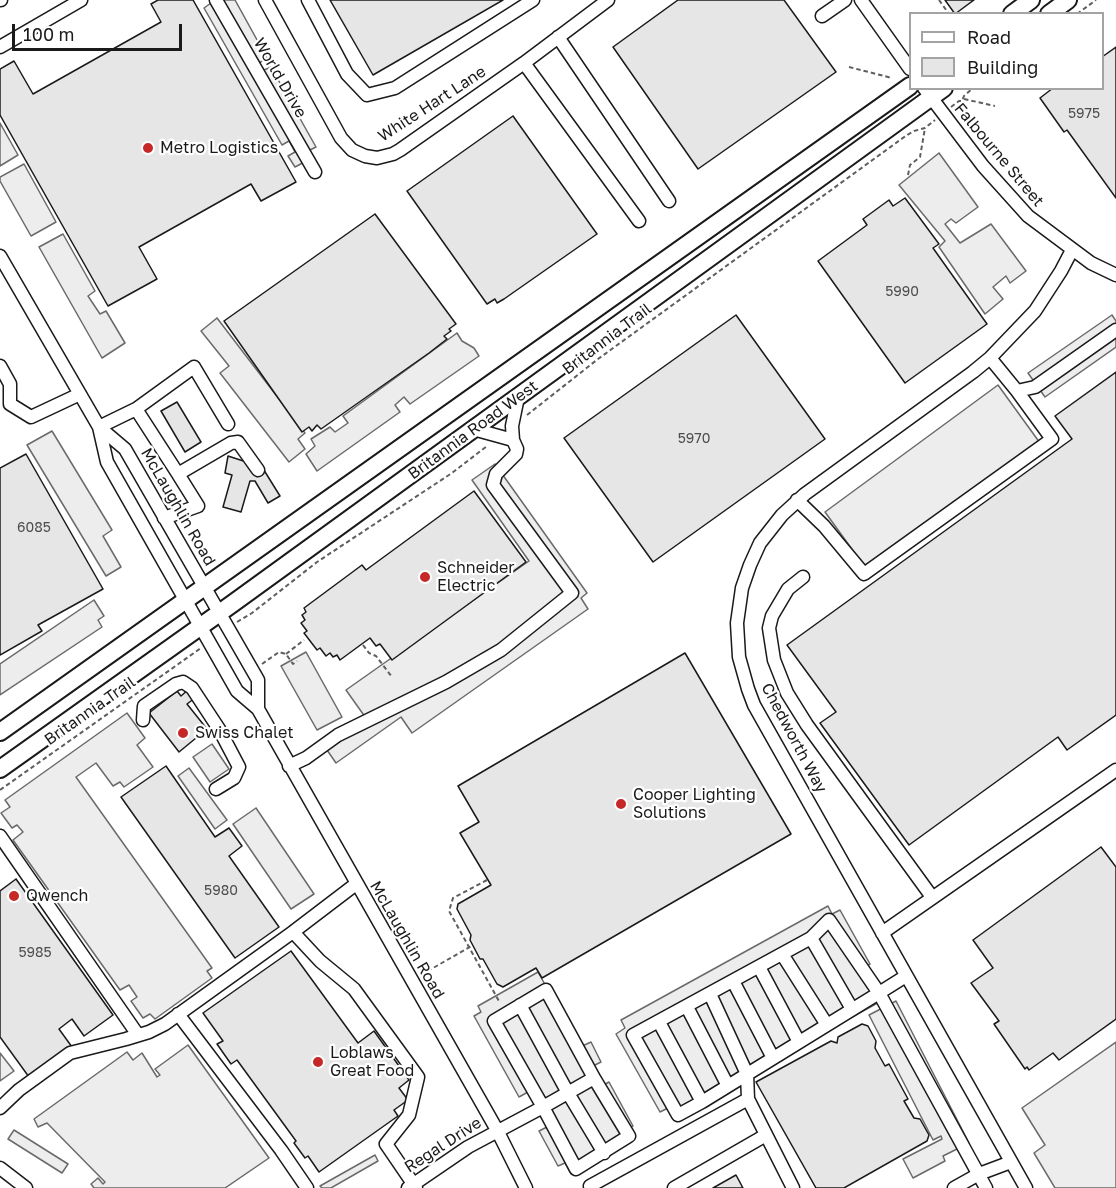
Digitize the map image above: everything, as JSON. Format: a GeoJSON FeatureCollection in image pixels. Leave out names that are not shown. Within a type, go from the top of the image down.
{"type":"FeatureCollection","features":[{"type":"Feature","properties":{"kind":"main road"},"geometry":{"type":"LineString","coordinates":[[1015,12],[1031,0]]}},
{"type":"Feature","properties":{"kind":"main road"},"geometry":{"type":"LineString","coordinates":[[1052,12],[1068,0]]}},
{"type":"Feature","properties":{"kind":"main road","name":"Britannia Road West"},"geometry":{"type":"LineString","coordinates":[[0,732],[909,87]]}},
{"type":"Feature","properties":{"kind":"main road","name":"Britannia Road West"},"geometry":{"type":"LineString","coordinates":[[0,769],[518,397],[933,92]]}},
{"type":"Feature","properties":{"kind":"street"},"geometry":{"type":"LineString","coordinates":[[0,47],[81,0]]}},
{"type":"Feature","properties":{"kind":"street","name":"World Drive"},"geometry":{"type":"LineString","coordinates":[[216,0],[315,172]]}},
{"type":"Feature","properties":{"kind":"street","name":"White Hart Lane"},"geometry":{"type":"LineString","coordinates":[[265,0],[341,138],[352,150],[377,158],[393,154],[524,63],[608,0]]}},
{"type":"Feature","properties":{"kind":"street"},"geometry":{"type":"LineString","coordinates":[[308,0],[347,74],[367,95],[394,88],[533,0]]}},
{"type":"Feature","properties":{"kind":"street"},"geometry":{"type":"LineString","coordinates":[[822,16],[845,0]]}},
{"type":"Feature","properties":{"kind":"street"},"geometry":{"type":"LineString","coordinates":[[861,0],[909,68]]}},
{"type":"Feature","properties":{"kind":"street"},"geometry":{"type":"LineString","coordinates":[[558,37],[669,201]]}},
{"type":"Feature","properties":{"kind":"street"},"geometry":{"type":"LineString","coordinates":[[524,63],[639,221]]}},
{"type":"Feature","properties":{"kind":"street","name":"Falbourne Street"},"geometry":{"type":"LineString","coordinates":[[933,92],[983,166],[1028,216],[1091,263],[1116,275]]}},
{"type":"Feature","properties":{"kind":"street","name":"Chedworth Way"},"geometry":{"type":"LineString","coordinates":[[1026,1188],[754,705],[739,657],[737,623],[742,588],[750,565],[760,543],[774,524],[797,500],[990,358],[1035,311],[1049,292],[1072,250]]}},
{"type":"Feature","properties":{"kind":"street","name":"McLaughlin Road"},"geometry":{"type":"LineString","coordinates":[[0,256],[99,427],[107,462],[237,691],[258,709],[497,1130],[526,1188]]}},
{"type":"Feature","properties":{"kind":"street"},"geometry":{"type":"LineString","coordinates":[[1017,391],[1035,387],[1116,330]]}},
{"type":"Feature","properties":{"kind":"street"},"geometry":{"type":"LineString","coordinates":[[797,500],[824,526],[864,574],[1052,439],[990,358]]}},
{"type":"Feature","properties":{"kind":"street"},"geometry":{"type":"LineString","coordinates":[[0,366],[10,384],[10,404],[31,417],[80,394]]}},
{"type":"Feature","properties":{"kind":"street"},"geometry":{"type":"LineString","coordinates":[[99,427],[136,409],[194,367],[228,424]]}},
{"type":"Feature","properties":{"kind":"street"},"geometry":{"type":"LineString","coordinates":[[289,766],[306,758],[338,735],[446,682],[501,650],[572,593],[493,485],[496,474],[520,458],[513,440],[512,426],[518,397]]}},
{"type":"Feature","properties":{"kind":"street"},"geometry":{"type":"LineString","coordinates":[[136,409],[198,506],[165,518]]}},
{"type":"Feature","properties":{"kind":"street","name":"McLaughlin Road"},"geometry":{"type":"LineString","coordinates":[[99,427],[125,449],[258,680],[258,709]]}},
{"type":"Feature","properties":{"kind":"street"},"geometry":{"type":"LineString","coordinates":[[473,429],[513,440]]}},
{"type":"Feature","properties":{"kind":"street"},"geometry":{"type":"LineString","coordinates":[[178,474],[231,443],[238,442],[258,470]]}},
{"type":"Feature","properties":{"kind":"street"},"geometry":{"type":"LineString","coordinates":[[803,577],[789,589],[772,616],[769,628],[774,660],[787,693],[807,725],[932,897]]}},
{"type":"Feature","properties":{"kind":"street"},"geometry":{"type":"LineString","coordinates":[[143,720],[144,706],[176,684],[183,682],[192,688],[219,729],[238,767],[234,778],[216,789]]}},
{"type":"Feature","properties":{"kind":"street"},"geometry":{"type":"LineString","coordinates":[[882,933],[1116,770]]}},
{"type":"Feature","properties":{"kind":"street"},"geometry":{"type":"LineString","coordinates":[[0,836],[138,1035]]}},
{"type":"Feature","properties":{"kind":"street"},"geometry":{"type":"LineString","coordinates":[[0,1108],[19,1090],[70,1053],[158,1028],[356,884]]}},
{"type":"Feature","properties":{"kind":"street"},"geometry":{"type":"LineString","coordinates":[[906,976],[879,993],[852,1009],[702,1102],[678,1114],[633,1035],[810,938],[830,920],[879,993],[986,1188]]}},
{"type":"Feature","properties":{"kind":"street"},"geometry":{"type":"LineString","coordinates":[[293,932],[320,961],[354,989],[418,1077],[409,1115],[386,1144],[413,1187]]}},
{"type":"Feature","properties":{"kind":"street"},"geometry":{"type":"LineString","coordinates":[[810,938],[852,1009]]}},
{"type":"Feature","properties":{"kind":"street"},"geometry":{"type":"LineString","coordinates":[[782,954],[827,1025]]}},
{"type":"Feature","properties":{"kind":"street"},"geometry":{"type":"LineString","coordinates":[[759,967],[799,1042]]}},
{"type":"Feature","properties":{"kind":"street"},"geometry":{"type":"LineString","coordinates":[[733,981],[773,1058]]}},
{"type":"Feature","properties":{"kind":"street"},"geometry":{"type":"LineString","coordinates":[[546,990],[629,1136],[576,1169],[494,1021],[520,1005],[546,990]]}},
{"type":"Feature","properties":{"kind":"street"},"geometry":{"type":"LineString","coordinates":[[710,994],[747,1074],[748,1099],[794,1188]]}},
{"type":"Feature","properties":{"kind":"street"},"geometry":{"type":"LineString","coordinates":[[520,1005],[604,1153]]}},
{"type":"Feature","properties":{"kind":"street"},"geometry":{"type":"LineString","coordinates":[[687,1007],[728,1086]]}},
{"type":"Feature","properties":{"kind":"street"},"geometry":{"type":"LineString","coordinates":[[178,1014],[307,1188]]}},
{"type":"Feature","properties":{"kind":"street"},"geometry":{"type":"LineString","coordinates":[[659,1022],[702,1102]]}},
{"type":"Feature","properties":{"kind":"street","name":"Regal Drive"},"geometry":{"type":"LineString","coordinates":[[413,1187],[497,1130],[594,1078]]}},
{"type":"Feature","properties":{"kind":"street"},"geometry":{"type":"LineString","coordinates":[[591,1188],[590,1186],[748,1099]]}},
{"type":"Feature","properties":{"kind":"street"},"geometry":{"type":"LineString","coordinates":[[674,1188],[766,1135]]}},
{"type":"Feature","properties":{"kind":"street"},"geometry":{"type":"LineString","coordinates":[[954,1188],[978,1174],[1011,1162]]}},
{"type":"Feature","properties":{"kind":"street"},"geometry":{"type":"LineString","coordinates":[[0,1168],[26,1188]]}},
{"type":"Feature","properties":{"kind":"path"},"geometry":{"type":"LineString","coordinates":[[1080,12],[1096,0]]}},
{"type":"Feature","properties":{"kind":"path"},"geometry":{"type":"LineString","coordinates":[[849,67],[892,78]]}},
{"type":"Feature","properties":{"kind":"path"},"geometry":{"type":"LineString","coordinates":[[959,101],[962,101],[971,90]]}},
{"type":"Feature","properties":{"kind":"path"},"geometry":{"type":"LineString","coordinates":[[963,99],[995,106]]}},
{"type":"Feature","properties":{"kind":"path","name":"Britannia Trail"},"geometry":{"type":"LineString","coordinates":[[512,426],[598,359],[914,131],[930,124]]}},
{"type":"Feature","properties":{"kind":"path"},"geometry":{"type":"LineString","coordinates":[[908,175],[910,165],[920,157],[925,128]]}},
{"type":"Feature","properties":{"kind":"path"},"geometry":{"type":"LineString","coordinates":[[242,619],[316,562],[452,473],[500,436]]}},
{"type":"Feature","properties":{"kind":"path"},"geometry":{"type":"LineString","coordinates":[[286,654],[304,640]]}},
{"type":"Feature","properties":{"kind":"path"},"geometry":{"type":"LineString","coordinates":[[363,645],[369,653],[376,656],[392,677]]}},
{"type":"Feature","properties":{"kind":"path","name":"Britannia Trail"},"geometry":{"type":"LineString","coordinates":[[0,790],[195,652]]}},
{"type":"Feature","properties":{"kind":"path"},"geometry":{"type":"LineString","coordinates":[[252,671],[279,652],[286,654],[294,664],[297,661]]}},
{"type":"Feature","properties":{"kind":"path"},"geometry":{"type":"LineString","coordinates":[[487,880],[453,898],[449,911],[471,946],[506,1014]]}},
{"type":"Feature","properties":{"kind":"path"},"geometry":{"type":"LineString","coordinates":[[411,980],[471,946]]}},
{"type":"Feature","properties":{"kind":"shaded area"},"geometry":{"type":"Polygon","coordinates":[[[210,0],[235,0],[267,58],[259,63],[264,70],[271,67],[316,147],[308,151],[312,158],[295,167],[288,156],[295,152],[289,141],[282,145],[204,8],[211,3],[210,0]]]}},
{"type":"Feature","properties":{"kind":"shaded area"},"geometry":{"type":"Polygon","coordinates":[[[0,123],[18,155],[0,166],[0,123]]]}},
{"type":"Feature","properties":{"kind":"shaded area"},"geometry":{"type":"Polygon","coordinates":[[[939,153],[978,207],[956,223],[951,219],[945,224],[960,243],[991,224],[1026,271],[1010,283],[1006,276],[993,287],[1003,299],[985,314],[939,247],[945,241],[899,185],[939,153]]]}},
{"type":"Feature","properties":{"kind":"shaded area"},"geometry":{"type":"Polygon","coordinates":[[[24,164],[56,222],[31,236],[0,181],[0,177],[24,164]]]}},
{"type":"Feature","properties":{"kind":"shaded area"},"geometry":{"type":"Polygon","coordinates":[[[63,234],[95,291],[88,296],[100,314],[106,311],[125,343],[102,358],[39,247],[63,234]]]}},
{"type":"Feature","properties":{"kind":"shaded area"},"geometry":{"type":"Polygon","coordinates":[[[1112,315],[1116,321],[1116,347],[1045,397],[1028,373],[1112,315]]]}},
{"type":"Feature","properties":{"kind":"shaded area"},"geometry":{"type":"Polygon","coordinates":[[[217,318],[305,433],[298,439],[305,449],[289,462],[220,373],[229,366],[201,331],[217,318]]]}},
{"type":"Feature","properties":{"kind":"shaded area"},"geometry":{"type":"Polygon","coordinates":[[[457,333],[462,341],[474,348],[479,356],[410,404],[404,397],[395,405],[400,412],[317,471],[306,454],[315,446],[311,439],[330,427],[335,432],[348,423],[343,416],[457,333]]]}},
{"type":"Feature","properties":{"kind":"shaded area"},"geometry":{"type":"Polygon","coordinates":[[[998,385],[1040,443],[867,570],[825,512],[998,385]]]}},
{"type":"Feature","properties":{"kind":"shaded area"},"geometry":{"type":"Polygon","coordinates":[[[52,431],[112,530],[103,536],[121,567],[106,576],[27,445],[52,431]]]}},
{"type":"Feature","properties":{"kind":"shaded area"},"geometry":{"type":"Polygon","coordinates":[[[495,464],[587,593],[581,598],[588,609],[412,733],[401,717],[336,763],[327,750],[368,721],[346,690],[529,561],[472,480],[495,464]]]}},
{"type":"Feature","properties":{"kind":"shaded area"},"geometry":{"type":"Polygon","coordinates":[[[94,600],[104,616],[98,620],[102,627],[0,695],[0,664],[94,600]]]}},
{"type":"Feature","properties":{"kind":"shaded area"},"geometry":{"type":"Polygon","coordinates":[[[306,652],[342,717],[317,730],[281,666],[306,652]]]}},
{"type":"Feature","properties":{"kind":"shaded area"},"geometry":{"type":"Polygon","coordinates":[[[127,713],[145,738],[137,745],[153,767],[124,787],[120,782],[113,786],[96,763],[76,777],[212,968],[207,971],[212,978],[155,1019],[150,1014],[143,1018],[131,1001],[137,997],[129,985],[120,990],[13,840],[23,832],[17,825],[12,828],[1,813],[10,807],[5,800],[127,713]]]}},
{"type":"Feature","properties":{"kind":"shaded area"},"geometry":{"type":"Polygon","coordinates":[[[212,744],[229,769],[210,782],[193,757],[212,744]]]}},
{"type":"Feature","properties":{"kind":"shaded area"},"geometry":{"type":"Polygon","coordinates":[[[189,768],[227,820],[215,829],[178,776],[189,768]]]}},
{"type":"Feature","properties":{"kind":"shaded area"},"geometry":{"type":"Polygon","coordinates":[[[256,808],[314,894],[291,909],[233,824],[256,808]]]}},
{"type":"Feature","properties":{"kind":"shaded area"},"geometry":{"type":"Polygon","coordinates":[[[828,906],[832,914],[840,910],[870,964],[865,967],[883,1000],[673,1116],[668,1108],[660,1112],[616,1034],[625,1028],[621,1020],[828,906]]]}},
{"type":"Feature","properties":{"kind":"shaded area"},"geometry":{"type":"Polygon","coordinates":[[[538,972],[580,1047],[591,1042],[601,1062],[591,1067],[602,1086],[609,1082],[633,1126],[627,1129],[632,1140],[571,1174],[565,1163],[558,1166],[539,1131],[547,1127],[528,1092],[519,1097],[474,1016],[481,1012],[478,1006],[538,972]]]}},
{"type":"Feature","properties":{"kind":"shaded area"},"geometry":{"type":"Polygon","coordinates":[[[896,1001],[969,1143],[943,1156],[945,1161],[913,1178],[903,1159],[942,1139],[941,1136],[933,1140],[869,1015],[896,1001]]]}},
{"type":"Feature","properties":{"kind":"shaded area"},"geometry":{"type":"Polygon","coordinates":[[[1116,1042],[1116,1188],[1055,1188],[1034,1153],[1045,1145],[1022,1108],[1116,1042]]]}},
{"type":"Feature","properties":{"kind":"shaded area"},"geometry":{"type":"Polygon","coordinates":[[[188,1045],[269,1158],[225,1188],[94,1188],[91,1184],[98,1178],[103,1184],[105,1182],[47,1123],[38,1127],[34,1119],[127,1052],[133,1060],[142,1053],[157,1077],[160,1075],[155,1069],[188,1045]]]}},
{"type":"Feature","properties":{"kind":"shaded area"},"geometry":{"type":"Polygon","coordinates":[[[0,1053],[14,1071],[0,1081],[0,1053]]]}},
{"type":"Feature","properties":{"kind":"shaded area"},"geometry":{"type":"Polygon","coordinates":[[[14,1130],[68,1164],[62,1173],[8,1139],[14,1130]]]}},
{"type":"Feature","properties":{"kind":"shaded area"},"geometry":{"type":"Polygon","coordinates":[[[375,1155],[378,1161],[331,1188],[320,1186],[375,1155]]]}},
{"type":"Feature","properties":{"kind":"building","name":"Metro Logistics"},"geometry":{"type":"Polygon","coordinates":[[[158,0],[193,0],[296,182],[261,201],[251,184],[139,247],[157,279],[108,306],[0,115],[0,69],[14,61],[33,94],[161,22],[151,4],[158,0]]]}},
{"type":"Feature","properties":{"kind":"building"},"geometry":{"type":"Polygon","coordinates":[[[330,0],[503,0],[373,75],[330,0]]]}},
{"type":"Feature","properties":{"kind":"building"},"geometry":{"type":"Polygon","coordinates":[[[678,0],[784,0],[836,72],[698,169],[613,47],[678,0]]]}},
{"type":"Feature","properties":{"kind":"building"},"geometry":{"type":"Polygon","coordinates":[[[945,0],[974,0],[958,12],[954,12],[945,0]]]}},
{"type":"Feature","properties":{"kind":"building"},"geometry":{"type":"Polygon","coordinates":[[[1116,47],[1116,198],[1067,130],[1064,132],[1040,98],[1050,90],[1104,90],[1104,56],[1116,47]]]}},
{"type":"Feature","properties":{"kind":"building"},"geometry":{"type":"Polygon","coordinates":[[[513,116],[597,234],[504,299],[497,303],[495,299],[487,304],[407,191],[513,116]]]}},
{"type":"Feature","properties":{"kind":"building"},"geometry":{"type":"Polygon","coordinates":[[[905,198],[939,244],[933,248],[987,324],[905,383],[818,261],[867,225],[863,219],[889,200],[893,206],[905,198]]]}},
{"type":"Feature","properties":{"kind":"building"},"geometry":{"type":"Polygon","coordinates":[[[375,214],[456,324],[444,336],[447,339],[429,353],[321,429],[317,425],[312,431],[309,427],[302,432],[224,321],[375,214]]]}},
{"type":"Feature","properties":{"kind":"building"},"geometry":{"type":"Polygon","coordinates":[[[736,315],[825,439],[653,562],[564,438],[736,315]]]}},
{"type":"Feature","properties":{"kind":"building"},"geometry":{"type":"Polygon","coordinates":[[[1116,372],[1116,715],[1067,750],[1058,737],[909,845],[820,723],[836,712],[787,645],[1072,439],[1055,416],[1116,372]]]}},
{"type":"Feature","properties":{"kind":"building"},"geometry":{"type":"Polygon","coordinates":[[[177,402],[201,442],[185,452],[161,411],[177,402]]]}},
{"type":"Feature","properties":{"kind":"building"},"geometry":{"type":"Polygon","coordinates":[[[26,454],[103,589],[38,625],[42,631],[0,655],[0,468],[26,454]]]}},
{"type":"Feature","properties":{"kind":"building"},"geometry":{"type":"Polygon","coordinates":[[[228,456],[262,467],[280,496],[268,503],[255,481],[250,481],[241,512],[223,507],[232,475],[225,473],[228,456]]]}},
{"type":"Feature","properties":{"kind":"building","name":"Schneider Electric"},"geometry":{"type":"Polygon","coordinates":[[[474,491],[526,562],[392,660],[380,644],[376,646],[370,638],[340,660],[337,655],[333,657],[330,653],[326,656],[320,648],[317,650],[304,633],[307,631],[301,623],[305,620],[302,615],[306,612],[304,608],[362,565],[366,570],[474,491]]]}},
{"type":"Feature","properties":{"kind":"building","name":"Cooper Lighting Solutions"},"geometry":{"type":"Polygon","coordinates":[[[685,653],[791,834],[542,978],[536,968],[503,987],[497,984],[483,959],[480,959],[470,940],[471,935],[457,909],[458,904],[491,885],[460,833],[479,822],[458,786],[685,653]]]}},
{"type":"Feature","properties":{"kind":"building"},"geometry":{"type":"Polygon","coordinates":[[[189,689],[195,698],[187,704],[207,729],[179,752],[149,713],[177,691],[181,696],[189,689]]]}},
{"type":"Feature","properties":{"kind":"building"},"geometry":{"type":"Polygon","coordinates":[[[166,766],[215,837],[229,828],[242,846],[229,856],[279,927],[235,958],[121,797],[166,766]]]}},
{"type":"Feature","properties":{"kind":"building"},"geometry":{"type":"Polygon","coordinates":[[[1101,847],[1116,867],[1116,1019],[1059,1060],[1053,1053],[1029,1070],[1027,1067],[1025,1069],[994,1024],[999,1021],[971,983],[993,968],[973,940],[1101,847]]]}},
{"type":"Feature","properties":{"kind":"building"},"geometry":{"type":"Polygon","coordinates":[[[16,879],[113,1015],[84,1036],[72,1019],[59,1029],[72,1047],[29,1077],[0,1037],[0,891],[16,879]]]}},
{"type":"Feature","properties":{"kind":"building","name":"Loblaws Great Food"},"geometry":{"type":"Polygon","coordinates":[[[291,951],[358,1043],[374,1031],[409,1080],[399,1088],[408,1100],[394,1110],[398,1116],[319,1172],[308,1156],[305,1158],[294,1143],[296,1141],[237,1060],[231,1064],[217,1044],[223,1041],[203,1013],[291,951]]]}},
{"type":"Feature","properties":{"kind":"building"},"geometry":{"type":"Polygon","coordinates":[[[862,1024],[868,1026],[876,1041],[875,1048],[885,1066],[889,1064],[908,1099],[904,1101],[914,1118],[920,1119],[929,1135],[927,1141],[844,1188],[816,1188],[756,1082],[831,1041],[837,1043],[838,1037],[862,1024]]]}},
{"type":"Feature","properties":{"kind":"building"},"geometry":{"type":"Polygon","coordinates":[[[736,1175],[743,1188],[713,1188],[736,1175]]]}},
{"type":"Feature","properties":{"kind":"place","name":"Metro Logistics"},"geometry":{"type":"Point","coordinates":[148,148]}},
{"type":"Feature","properties":{"kind":"place","name":"Schneider Electric"},"geometry":{"type":"Point","coordinates":[425,577]}},
{"type":"Feature","properties":{"kind":"place","name":"Swiss Chalet"},"geometry":{"type":"Point","coordinates":[183,733]}},
{"type":"Feature","properties":{"kind":"place","name":"Cooper Lighting Solutions"},"geometry":{"type":"Point","coordinates":[621,804]}},
{"type":"Feature","properties":{"kind":"place","name":"Qwench"},"geometry":{"type":"Point","coordinates":[14,896]}},
{"type":"Feature","properties":{"kind":"place","name":"Loblaws Great Food"},"geometry":{"type":"Point","coordinates":[318,1062]}}]}
